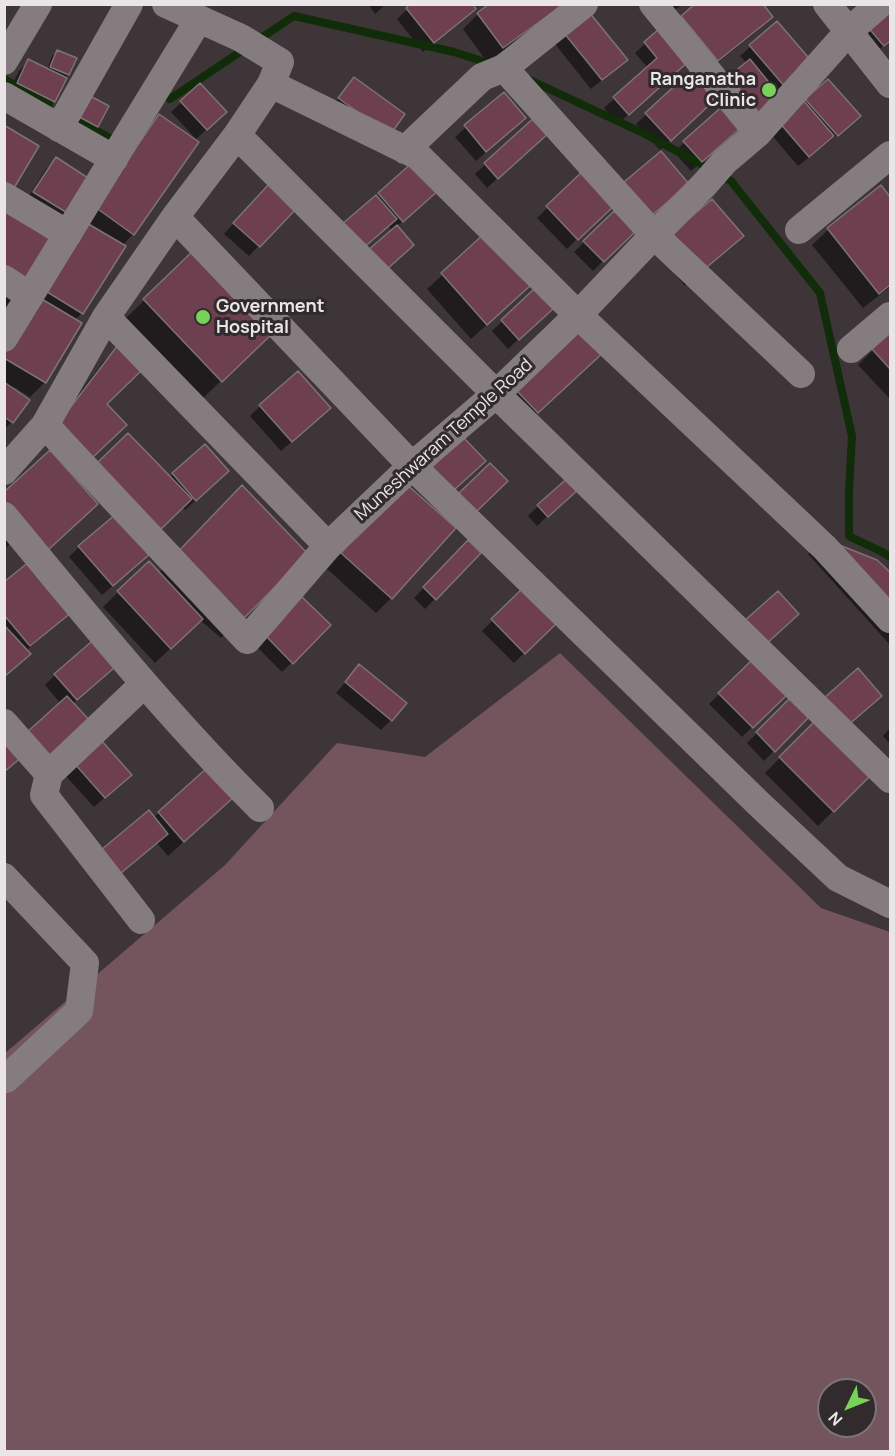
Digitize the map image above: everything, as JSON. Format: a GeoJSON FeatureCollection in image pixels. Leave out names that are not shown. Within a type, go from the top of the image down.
{"type":"FeatureCollection","features":[{"type":"Feature","properties":{"kind":"street"},"geometry":{"type":"LineString","coordinates":[[5,60],[38,4]]}},
{"type":"Feature","properties":{"kind":"street"},"geometry":{"type":"LineString","coordinates":[[59,128],[129,4]]}},
{"type":"Feature","properties":{"kind":"street"},"geometry":{"type":"LineString","coordinates":[[4,471],[45,425],[106,317],[175,217],[237,135],[271,84],[280,63],[252,44],[166,4]]}},
{"type":"Feature","properties":{"kind":"street"},"geometry":{"type":"LineString","coordinates":[[405,150],[482,77],[504,68],[584,4]]}},
{"type":"Feature","properties":{"kind":"street"},"geometry":{"type":"LineString","coordinates":[[653,4],[758,133]]}},
{"type":"Feature","properties":{"kind":"street"},"geometry":{"type":"LineString","coordinates":[[828,4],[891,84]]}},
{"type":"Feature","properties":{"kind":"street","name":"Muneshwaram Temple Road"},"geometry":{"type":"LineString","coordinates":[[45,425],[247,640],[328,546],[412,466],[496,394],[578,315],[704,185],[725,160],[758,133],[849,32],[880,4]]}},
{"type":"Feature","properties":{"kind":"street"},"geometry":{"type":"LineString","coordinates":[[4,338],[200,19]]}},
{"type":"Feature","properties":{"kind":"street"},"geometry":{"type":"LineString","coordinates":[[504,68],[654,235],[801,374]]}},
{"type":"Feature","properties":{"kind":"street"},"geometry":{"type":"LineString","coordinates":[[271,84],[418,156],[578,315],[825,548],[891,619]]}},
{"type":"Feature","properties":{"kind":"street"},"geometry":{"type":"LineString","coordinates":[[4,96],[114,159]]}},
{"type":"Feature","properties":{"kind":"street"},"geometry":{"type":"LineString","coordinates":[[237,135],[496,394],[891,779]]}},
{"type":"Feature","properties":{"kind":"street"},"geometry":{"type":"LineString","coordinates":[[799,230],[891,155]]}},
{"type":"Feature","properties":{"kind":"street"},"geometry":{"type":"LineString","coordinates":[[4,196],[68,234]]}},
{"type":"Feature","properties":{"kind":"street"},"geometry":{"type":"LineString","coordinates":[[175,217],[412,466],[759,804],[838,878],[885,893]]}},
{"type":"Feature","properties":{"kind":"street"},"geometry":{"type":"LineString","coordinates":[[4,279],[30,296]]}},
{"type":"Feature","properties":{"kind":"street"},"geometry":{"type":"LineString","coordinates":[[851,350],[891,316]]}},
{"type":"Feature","properties":{"kind":"street"},"geometry":{"type":"LineString","coordinates":[[106,317],[328,546]]}},
{"type":"Feature","properties":{"kind":"street"},"geometry":{"type":"LineString","coordinates":[[4,516],[144,684],[211,759],[260,808]]}},
{"type":"Feature","properties":{"kind":"street"},"geometry":{"type":"LineString","coordinates":[[141,920],[44,795],[49,774],[144,684]]}},
{"type":"Feature","properties":{"kind":"street"},"geometry":{"type":"LineString","coordinates":[[4,723],[49,774]]}},
{"type":"Feature","properties":{"kind":"street"},"geometry":{"type":"LineString","coordinates":[[4,877],[85,963],[79,1011],[5,1080]]}},
{"type":"Feature","properties":{"kind":"shaded area"},"geometry":{"type":"Polygon","coordinates":[[[560,653],[821,908],[890,932],[890,1451],[5,1451],[4,1054],[225,865],[337,743],[425,757],[560,653]]]}},
{"type":"Feature","properties":{"kind":"building"},"geometry":{"type":"Polygon","coordinates":[[[410,4],[473,4],[476,9],[434,43],[406,8],[410,4]]]}},
{"type":"Feature","properties":{"kind":"building"},"geometry":{"type":"Polygon","coordinates":[[[489,4],[559,4],[560,7],[503,48],[477,13],[489,4]]]}},
{"type":"Feature","properties":{"kind":"building"},"geometry":{"type":"Polygon","coordinates":[[[695,4],[763,4],[773,17],[718,61],[681,16],[695,4]]]}},
{"type":"Feature","properties":{"kind":"building"},"geometry":{"type":"Polygon","coordinates":[[[890,4],[890,41],[884,46],[866,25],[890,4]]]}},
{"type":"Feature","properties":{"kind":"building"},"geometry":{"type":"Polygon","coordinates":[[[589,12],[628,60],[602,80],[564,33],[589,12]]]}},
{"type":"Feature","properties":{"kind":"building"},"geometry":{"type":"Polygon","coordinates":[[[777,21],[814,64],[786,88],[749,45],[777,21]]]}},
{"type":"Feature","properties":{"kind":"building"},"geometry":{"type":"Polygon","coordinates":[[[660,28],[689,61],[629,115],[613,97],[657,58],[644,42],[660,28]]]}},
{"type":"Feature","properties":{"kind":"building"},"geometry":{"type":"Polygon","coordinates":[[[57,50],[77,58],[69,75],[50,67],[57,50]]]}},
{"type":"Feature","properties":{"kind":"building"},"geometry":{"type":"Polygon","coordinates":[[[28,59],[67,78],[55,102],[17,83],[28,59]]]}},
{"type":"Feature","properties":{"kind":"building"},"geometry":{"type":"Polygon","coordinates":[[[750,59],[780,96],[759,113],[729,76],[750,59]]]}},
{"type":"Feature","properties":{"kind":"building"},"geometry":{"type":"Polygon","coordinates":[[[694,68],[720,95],[671,141],[645,113],[694,68]]]}},
{"type":"Feature","properties":{"kind":"building"},"geometry":{"type":"Polygon","coordinates":[[[354,77],[405,114],[390,135],[338,98],[354,77]]]}},
{"type":"Feature","properties":{"kind":"building"},"geometry":{"type":"Polygon","coordinates":[[[828,79],[861,116],[838,136],[805,99],[828,79]]]}},
{"type":"Feature","properties":{"kind":"building"},"geometry":{"type":"Polygon","coordinates":[[[200,83],[227,112],[207,130],[180,101],[200,83]]]}},
{"type":"Feature","properties":{"kind":"building"},"geometry":{"type":"Polygon","coordinates":[[[81,91],[109,106],[98,127],[70,112],[81,91]]]}},
{"type":"Feature","properties":{"kind":"building"},"geometry":{"type":"Polygon","coordinates":[[[504,92],[526,118],[486,152],[464,125],[504,92]]]}},
{"type":"Feature","properties":{"kind":"building"},"geometry":{"type":"Polygon","coordinates":[[[803,100],[834,136],[809,157],[779,122],[803,100]]]}},
{"type":"Feature","properties":{"kind":"building"},"geometry":{"type":"Polygon","coordinates":[[[725,104],[744,125],[702,162],[683,141],[725,104]]]}},
{"type":"Feature","properties":{"kind":"building"},"geometry":{"type":"Polygon","coordinates":[[[159,114],[199,142],[134,235],[95,207],[159,114]]]}},
{"type":"Feature","properties":{"kind":"building"},"geometry":{"type":"Polygon","coordinates":[[[537,115],[551,131],[498,179],[484,163],[537,115]]]}},
{"type":"Feature","properties":{"kind":"building"},"geometry":{"type":"Polygon","coordinates":[[[4,125],[39,146],[14,188],[4,182],[4,125]]]}},
{"type":"Feature","properties":{"kind":"building"},"geometry":{"type":"Polygon","coordinates":[[[661,151],[689,184],[645,221],[618,187],[661,151]]]}},
{"type":"Feature","properties":{"kind":"building"},"geometry":{"type":"Polygon","coordinates":[[[56,157],[91,180],[69,214],[33,192],[56,157]]]}},
{"type":"Feature","properties":{"kind":"building"},"geometry":{"type":"Polygon","coordinates":[[[414,161],[440,189],[403,222],[378,193],[414,161]]]}},
{"type":"Feature","properties":{"kind":"building"},"geometry":{"type":"Polygon","coordinates":[[[584,170],[615,205],[578,240],[546,206],[584,170]]]}},
{"type":"Feature","properties":{"kind":"building"},"geometry":{"type":"Polygon","coordinates":[[[270,183],[297,208],[260,247],[233,223],[270,183]]]}},
{"type":"Feature","properties":{"kind":"building"},"geometry":{"type":"Polygon","coordinates":[[[881,185],[890,197],[890,285],[879,294],[827,228],[881,185]]]}},
{"type":"Feature","properties":{"kind":"building"},"geometry":{"type":"Polygon","coordinates":[[[376,195],[397,219],[362,249],[341,225],[376,195]]]}},
{"type":"Feature","properties":{"kind":"building"},"geometry":{"type":"Polygon","coordinates":[[[712,199],[744,236],[701,272],[670,235],[712,199]]]}},
{"type":"Feature","properties":{"kind":"building"},"geometry":{"type":"Polygon","coordinates":[[[4,209],[57,244],[28,288],[4,272],[4,209]]]}},
{"type":"Feature","properties":{"kind":"building"},"geometry":{"type":"Polygon","coordinates":[[[614,211],[635,232],[604,262],[583,241],[614,211]]]}},
{"type":"Feature","properties":{"kind":"building"},"geometry":{"type":"Polygon","coordinates":[[[85,222],[126,246],[83,314],[44,290],[85,222]]]}},
{"type":"Feature","properties":{"kind":"building"},"geometry":{"type":"Polygon","coordinates":[[[397,225],[414,245],[385,271],[367,251],[397,225]]]}},
{"type":"Feature","properties":{"kind":"building"},"geometry":{"type":"Polygon","coordinates":[[[485,233],[531,285],[487,325],[441,273],[485,233]]]}},
{"type":"Feature","properties":{"kind":"building"},"geometry":{"type":"Polygon","coordinates":[[[195,249],[274,332],[222,382],[143,299],[195,249]]]}},
{"type":"Feature","properties":{"kind":"building"},"geometry":{"type":"Polygon","coordinates":[[[535,288],[554,308],[519,340],[501,320],[535,288]]]}},
{"type":"Feature","properties":{"kind":"building"},"geometry":{"type":"Polygon","coordinates":[[[35,295],[82,323],[46,383],[4,358],[4,345],[35,295]]]}},
{"type":"Feature","properties":{"kind":"building"},"geometry":{"type":"Polygon","coordinates":[[[583,327],[606,350],[538,413],[516,390],[583,327]]]}},
{"type":"Feature","properties":{"kind":"building"},"geometry":{"type":"Polygon","coordinates":[[[890,331],[890,369],[872,349],[890,331]]]}},
{"type":"Feature","properties":{"kind":"building"},"geometry":{"type":"Polygon","coordinates":[[[118,345],[142,370],[107,404],[127,425],[92,458],[60,421],[118,345]]]}},
{"type":"Feature","properties":{"kind":"building"},"geometry":{"type":"Polygon","coordinates":[[[298,371],[331,408],[292,442],[259,405],[298,371]]]}},
{"type":"Feature","properties":{"kind":"building"},"geometry":{"type":"Polygon","coordinates":[[[4,382],[30,400],[13,423],[4,417],[4,382]]]}},
{"type":"Feature","properties":{"kind":"building"},"geometry":{"type":"Polygon","coordinates":[[[128,433],[192,499],[159,531],[96,464],[128,433]]]}},
{"type":"Feature","properties":{"kind":"building"},"geometry":{"type":"Polygon","coordinates":[[[463,437],[486,461],[454,490],[432,467],[463,437]]]}},
{"type":"Feature","properties":{"kind":"building"},"geometry":{"type":"Polygon","coordinates":[[[205,444],[229,471],[196,501],[172,473],[205,444]]]}},
{"type":"Feature","properties":{"kind":"building"},"geometry":{"type":"Polygon","coordinates":[[[50,450],[98,504],[47,551],[4,504],[4,492],[50,450]]]}},
{"type":"Feature","properties":{"kind":"building"},"geometry":{"type":"Polygon","coordinates":[[[490,463],[508,481],[476,512],[458,494],[490,463]]]}},
{"type":"Feature","properties":{"kind":"building"},"geometry":{"type":"Polygon","coordinates":[[[570,476],[580,488],[548,517],[537,505],[570,476]]]}},
{"type":"Feature","properties":{"kind":"building"},"geometry":{"type":"Polygon","coordinates":[[[404,482],[456,528],[392,599],[341,553],[404,482]]]}},
{"type":"Feature","properties":{"kind":"building"},"geometry":{"type":"Polygon","coordinates":[[[242,485],[308,554],[242,620],[172,558],[242,485]]]}},
{"type":"Feature","properties":{"kind":"building"},"geometry":{"type":"Polygon","coordinates":[[[116,514],[150,554],[113,586],[78,546],[116,514]]]}},
{"type":"Feature","properties":{"kind":"building"},"geometry":{"type":"Polygon","coordinates":[[[822,538],[877,560],[890,572],[890,614],[822,538]]]}},
{"type":"Feature","properties":{"kind":"building"},"geometry":{"type":"Polygon","coordinates":[[[468,540],[481,553],[436,600],[423,587],[468,540]]]}},
{"type":"Feature","properties":{"kind":"building"},"geometry":{"type":"Polygon","coordinates":[[[30,561],[72,612],[30,646],[4,615],[4,582],[30,561]]]}},
{"type":"Feature","properties":{"kind":"building"},"geometry":{"type":"Polygon","coordinates":[[[149,561],[203,619],[171,649],[117,591],[149,561]]]}},
{"type":"Feature","properties":{"kind":"building"},"geometry":{"type":"Polygon","coordinates":[[[525,586],[559,621],[525,654],[491,619],[525,586]]]}},
{"type":"Feature","properties":{"kind":"building"},"geometry":{"type":"Polygon","coordinates":[[[778,591],[799,614],[764,646],[743,622],[778,591]]]}},
{"type":"Feature","properties":{"kind":"building"},"geometry":{"type":"Polygon","coordinates":[[[301,596],[331,625],[293,664],[264,634],[301,596]]]}},
{"type":"Feature","properties":{"kind":"building"},"geometry":{"type":"Polygon","coordinates":[[[4,625],[31,654],[4,677],[4,625]]]}},
{"type":"Feature","properties":{"kind":"building"},"geometry":{"type":"Polygon","coordinates":[[[98,636],[121,662],[77,700],[54,674],[98,636]]]}},
{"type":"Feature","properties":{"kind":"building"},"geometry":{"type":"Polygon","coordinates":[[[752,660],[787,695],[753,728],[718,693],[752,660]]]}},
{"type":"Feature","properties":{"kind":"building"},"geometry":{"type":"Polygon","coordinates":[[[359,664],[407,703],[392,721],[345,682],[359,664]]]}},
{"type":"Feature","properties":{"kind":"building"},"geometry":{"type":"Polygon","coordinates":[[[858,668],[882,696],[847,726],[824,698],[858,668]]]}},
{"type":"Feature","properties":{"kind":"building"},"geometry":{"type":"Polygon","coordinates":[[[67,696],[92,723],[49,761],[25,734],[67,696]]]}},
{"type":"Feature","properties":{"kind":"building"},"geometry":{"type":"Polygon","coordinates":[[[791,697],[810,716],[775,752],[756,732],[791,697]]]}},
{"type":"Feature","properties":{"kind":"building"},"geometry":{"type":"Polygon","coordinates":[[[814,722],[869,777],[834,812],[779,757],[814,722]]]}},
{"type":"Feature","properties":{"kind":"building"},"geometry":{"type":"Polygon","coordinates":[[[4,734],[23,756],[4,772],[4,734]]]}},
{"type":"Feature","properties":{"kind":"building"},"geometry":{"type":"Polygon","coordinates":[[[101,740],[132,775],[105,798],[74,763],[101,740]]]}},
{"type":"Feature","properties":{"kind":"building"},"geometry":{"type":"Polygon","coordinates":[[[208,767],[234,797],[184,842],[158,812],[208,767]]]}},
{"type":"Feature","properties":{"kind":"building"},"geometry":{"type":"Polygon","coordinates":[[[149,810],[168,834],[121,873],[101,850],[149,810]]]}},
{"type":"Feature","properties":{"kind":"waterway"},"geometry":{"type":"LineString","coordinates":[[258,40],[294,16],[454,52],[491,64]]}},
{"type":"Feature","properties":{"kind":"waterway"},"geometry":{"type":"LineString","coordinates":[[170,99],[246,48]]}},
{"type":"Feature","properties":{"kind":"waterway"},"geometry":{"type":"LineString","coordinates":[[4,79],[49,104]]}},
{"type":"Feature","properties":{"kind":"waterway"},"geometry":{"type":"LineString","coordinates":[[530,80],[645,134],[710,169]]}},
{"type":"Feature","properties":{"kind":"waterway"},"geometry":{"type":"LineString","coordinates":[[84,124],[110,138]]}},
{"type":"Feature","properties":{"kind":"waterway"},"geometry":{"type":"LineString","coordinates":[[720,175],[731,181],[820,293],[852,436],[849,536],[890,557]]}},
{"type":"Feature","properties":{"kind":"place","name":"Ranganatha Clinic"},"geometry":{"type":"Point","coordinates":[769,90]}},
{"type":"Feature","properties":{"kind":"place","name":"Government Hospital"},"geometry":{"type":"Point","coordinates":[203,317]}}]}
